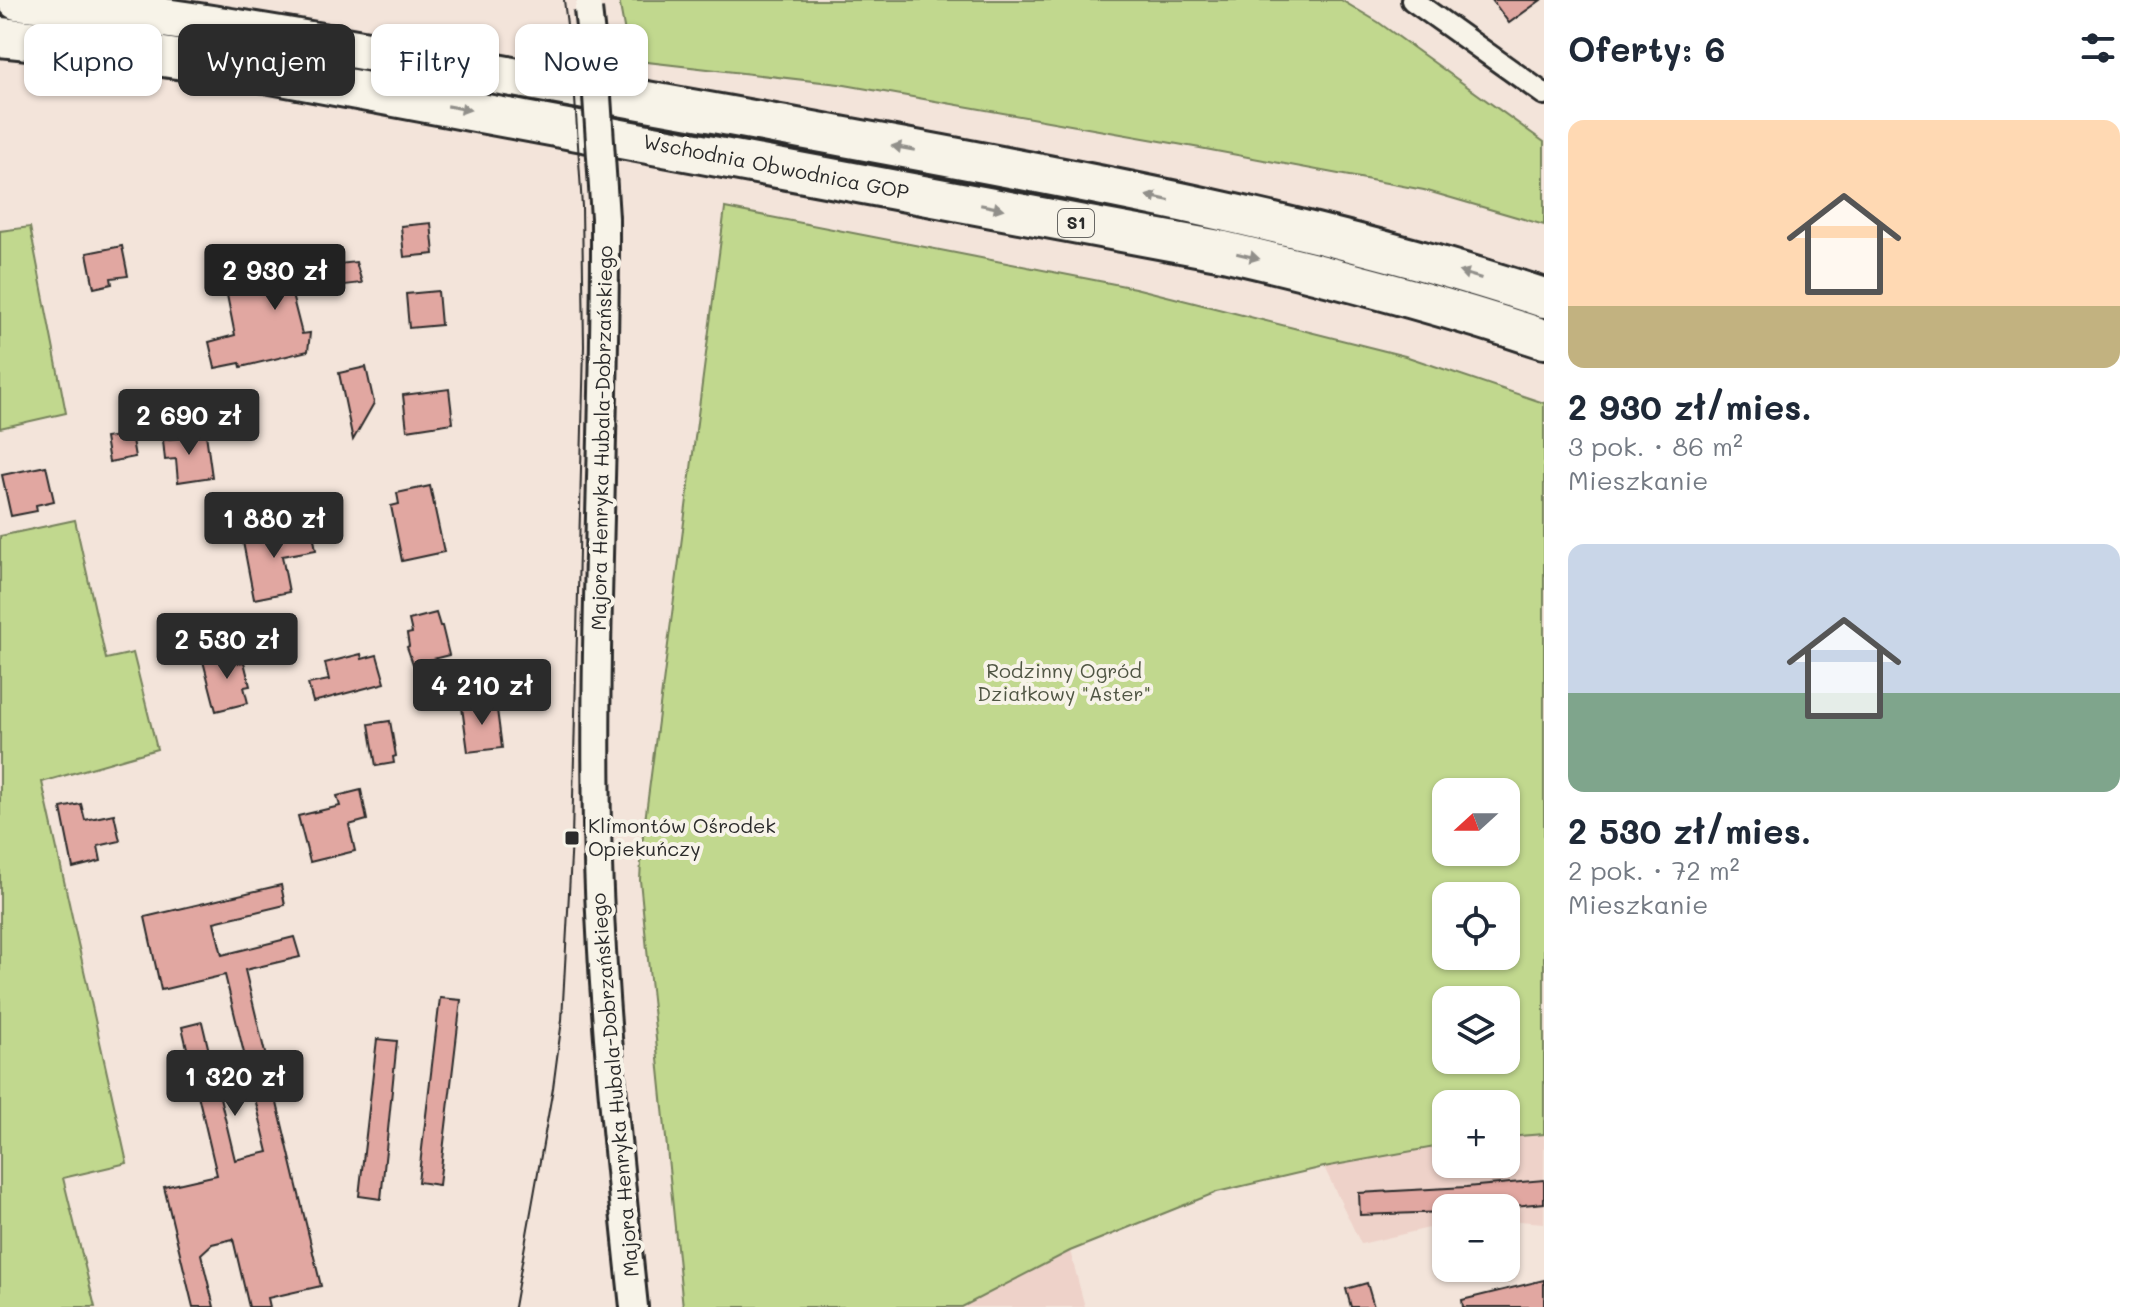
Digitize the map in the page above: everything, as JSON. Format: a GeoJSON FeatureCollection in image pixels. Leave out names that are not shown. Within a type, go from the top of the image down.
{"type":"FeatureCollection","features":[{"type":"Feature","properties":{"kind":"highway","name":"Wschodnia Obwodnica GOP"},"geometry":{"type":"LineString","coordinates":[[17,0],[97,8],[300,39],[1016,169],[1235,214],[1397,253],[1544,298]]}},
{"type":"Feature","properties":{"kind":"highway","name":"Wschodnia Obwodnica GOP"},"geometry":{"type":"LineString","coordinates":[[0,37],[96,47],[244,69],[1224,251],[1337,277],[1544,339]]}},
{"type":"Feature","properties":{"kind":"street"},"geometry":{"type":"LineString","coordinates":[[1412,0],[1544,94]]}},
{"type":"Feature","properties":{"kind":"street","name":"Majora Henryka Hubala-Dobrzańskiego"},"geometry":{"type":"LineString","coordinates":[[587,4],[596,81],[605,218],[597,711],[600,933],[612,1092],[634,1307]]}},
{"type":"Feature","properties":{"kind":"shaded area"},"geometry":{"type":"Polygon","coordinates":[[[1544,1134],[1544,1223],[1520,1221],[1520,1194],[1432,1194],[1432,1227],[1361,1244],[1324,1167],[1432,1148],[1432,1178],[1520,1178],[1520,1136],[1544,1134]]]}},
{"type":"Feature","properties":{"kind":"shaded area"},"geometry":{"type":"Polygon","coordinates":[[[1070,1251],[1085,1307],[962,1307],[1070,1251]]]}},
{"type":"Feature","properties":{"kind":"green space"},"geometry":{"type":"Polygon","coordinates":[[[619,0],[1341,0],[1378,22],[1544,142],[1544,225],[1424,190],[1200,148],[839,84],[648,62],[648,24],[623,24],[619,0]]]}},
{"type":"Feature","properties":{"kind":"green space","name":"Rodzinny Ogród Działkowy \"Aster\""},"geometry":{"type":"Polygon","coordinates":[[[725,208],[1135,288],[1405,356],[1544,403],[1544,1134],[1520,1136],[1520,1090],[1432,1090],[1432,1148],[1324,1167],[1217,1192],[1070,1251],[962,1307],[683,1307],[640,880],[642,844],[725,208]]]}},
{"type":"Feature","properties":{"kind":"green space"},"geometry":{"type":"Polygon","coordinates":[[[30,227],[66,413],[0,428],[0,231],[30,227]]]}},
{"type":"Feature","properties":{"kind":"green space"},"geometry":{"type":"Polygon","coordinates":[[[75,520],[106,659],[133,653],[157,749],[42,782],[127,1163],[63,1178],[95,1307],[0,1307],[0,536],[75,520]]]}},
{"type":"Feature","properties":{"kind":"building"},"geometry":{"type":"Polygon","coordinates":[[[1492,0],[1541,0],[1509,23],[1492,0]]]}},
{"type":"Feature","properties":{"kind":"building"},"geometry":{"type":"Polygon","coordinates":[[[431,223],[434,254],[404,257],[401,226],[431,223]]]}},
{"type":"Feature","properties":{"kind":"building"},"geometry":{"type":"Polygon","coordinates":[[[122,246],[128,276],[111,278],[112,284],[94,288],[87,253],[122,246]]]}},
{"type":"Feature","properties":{"kind":"building"},"geometry":{"type":"Polygon","coordinates":[[[330,255],[331,265],[356,262],[362,283],[291,291],[302,334],[310,333],[308,351],[241,367],[240,363],[215,368],[209,342],[235,335],[225,285],[302,267],[301,259],[330,255]]]}},
{"type":"Feature","properties":{"kind":"building"},"geometry":{"type":"Polygon","coordinates":[[[438,291],[441,325],[409,328],[406,294],[438,291]]]}},
{"type":"Feature","properties":{"kind":"building"},"geometry":{"type":"Polygon","coordinates":[[[366,367],[374,403],[353,440],[339,373],[366,367]]]}},
{"type":"Feature","properties":{"kind":"building"},"geometry":{"type":"Polygon","coordinates":[[[449,389],[453,423],[407,430],[403,395],[449,389]]]}},
{"type":"Feature","properties":{"kind":"building"},"geometry":{"type":"Polygon","coordinates":[[[131,434],[135,457],[109,462],[105,438],[131,434]]]}},
{"type":"Feature","properties":{"kind":"building"},"geometry":{"type":"Polygon","coordinates":[[[206,434],[212,477],[178,482],[176,459],[165,460],[163,440],[206,434]]]}},
{"type":"Feature","properties":{"kind":"building"},"geometry":{"type":"Polygon","coordinates":[[[46,466],[54,501],[36,505],[37,511],[11,516],[2,475],[46,466]]]}},
{"type":"Feature","properties":{"kind":"building"},"geometry":{"type":"Polygon","coordinates":[[[430,486],[444,552],[402,561],[391,506],[399,504],[397,493],[430,486]]]}},
{"type":"Feature","properties":{"kind":"building"},"geometry":{"type":"Polygon","coordinates":[[[312,528],[316,550],[282,556],[289,592],[254,599],[243,542],[312,528]]]}},
{"type":"Feature","properties":{"kind":"building"},"geometry":{"type":"Polygon","coordinates":[[[436,613],[449,655],[413,664],[407,647],[407,634],[412,633],[409,620],[436,613]]]}},
{"type":"Feature","properties":{"kind":"building"},"geometry":{"type":"Polygon","coordinates":[[[236,653],[238,663],[244,662],[250,686],[244,687],[248,703],[216,711],[203,661],[236,653]]]}},
{"type":"Feature","properties":{"kind":"building"},"geometry":{"type":"Polygon","coordinates":[[[361,654],[362,659],[377,655],[385,683],[313,702],[308,684],[329,680],[325,663],[361,654]]]}},
{"type":"Feature","properties":{"kind":"building"},"geometry":{"type":"Polygon","coordinates":[[[496,702],[502,748],[468,752],[462,707],[496,702]]]}},
{"type":"Feature","properties":{"kind":"building"},"geometry":{"type":"Polygon","coordinates":[[[390,721],[396,756],[393,757],[394,763],[376,766],[369,724],[390,721]]]}},
{"type":"Feature","properties":{"kind":"building"},"geometry":{"type":"Polygon","coordinates":[[[361,790],[367,820],[349,825],[355,851],[310,862],[298,816],[340,806],[337,796],[361,790]]]}},
{"type":"Feature","properties":{"kind":"building"},"geometry":{"type":"Polygon","coordinates":[[[81,804],[85,820],[114,814],[120,841],[98,846],[101,861],[73,868],[61,808],[81,804]]]}},
{"type":"Feature","properties":{"kind":"building"},"geometry":{"type":"Polygon","coordinates":[[[281,885],[285,905],[214,922],[222,955],[294,937],[300,957],[245,970],[321,1286],[268,1298],[270,1307],[249,1307],[233,1239],[212,1244],[201,1254],[214,1307],[193,1307],[164,1187],[217,1175],[182,1027],[202,1022],[235,1160],[268,1152],[225,975],[161,990],[145,917],[281,885]]]}},
{"type":"Feature","properties":{"kind":"building"},"geometry":{"type":"Polygon","coordinates":[[[440,998],[461,1000],[439,1185],[418,1182],[440,998]]]}},
{"type":"Feature","properties":{"kind":"building"},"geometry":{"type":"Polygon","coordinates":[[[377,1039],[397,1041],[381,1199],[359,1196],[377,1039]]]}},
{"type":"Feature","properties":{"kind":"building"},"geometry":{"type":"Polygon","coordinates":[[[1544,1180],[1544,1203],[1520,1205],[1520,1194],[1432,1194],[1432,1212],[1360,1215],[1359,1193],[1544,1180]]]}},
{"type":"Feature","properties":{"kind":"building"},"geometry":{"type":"Polygon","coordinates":[[[1544,1280],[1544,1307],[1463,1307],[1462,1300],[1544,1280]]]}},
{"type":"Feature","properties":{"kind":"building"},"geometry":{"type":"Polygon","coordinates":[[[1367,1283],[1374,1307],[1351,1307],[1346,1289],[1367,1283]]]}},
{"type":"Feature","properties":{"kind":"tram line"},"geometry":{"type":"LineString","coordinates":[[514,1307],[562,1020],[572,838],[584,346],[582,207],[574,83],[564,0]]}},
{"type":"Feature","properties":{"kind":"place","name":"Klimontów Ośrodek Opiekuńczy"},"geometry":{"type":"Point","coordinates":[572,838]}}]}
